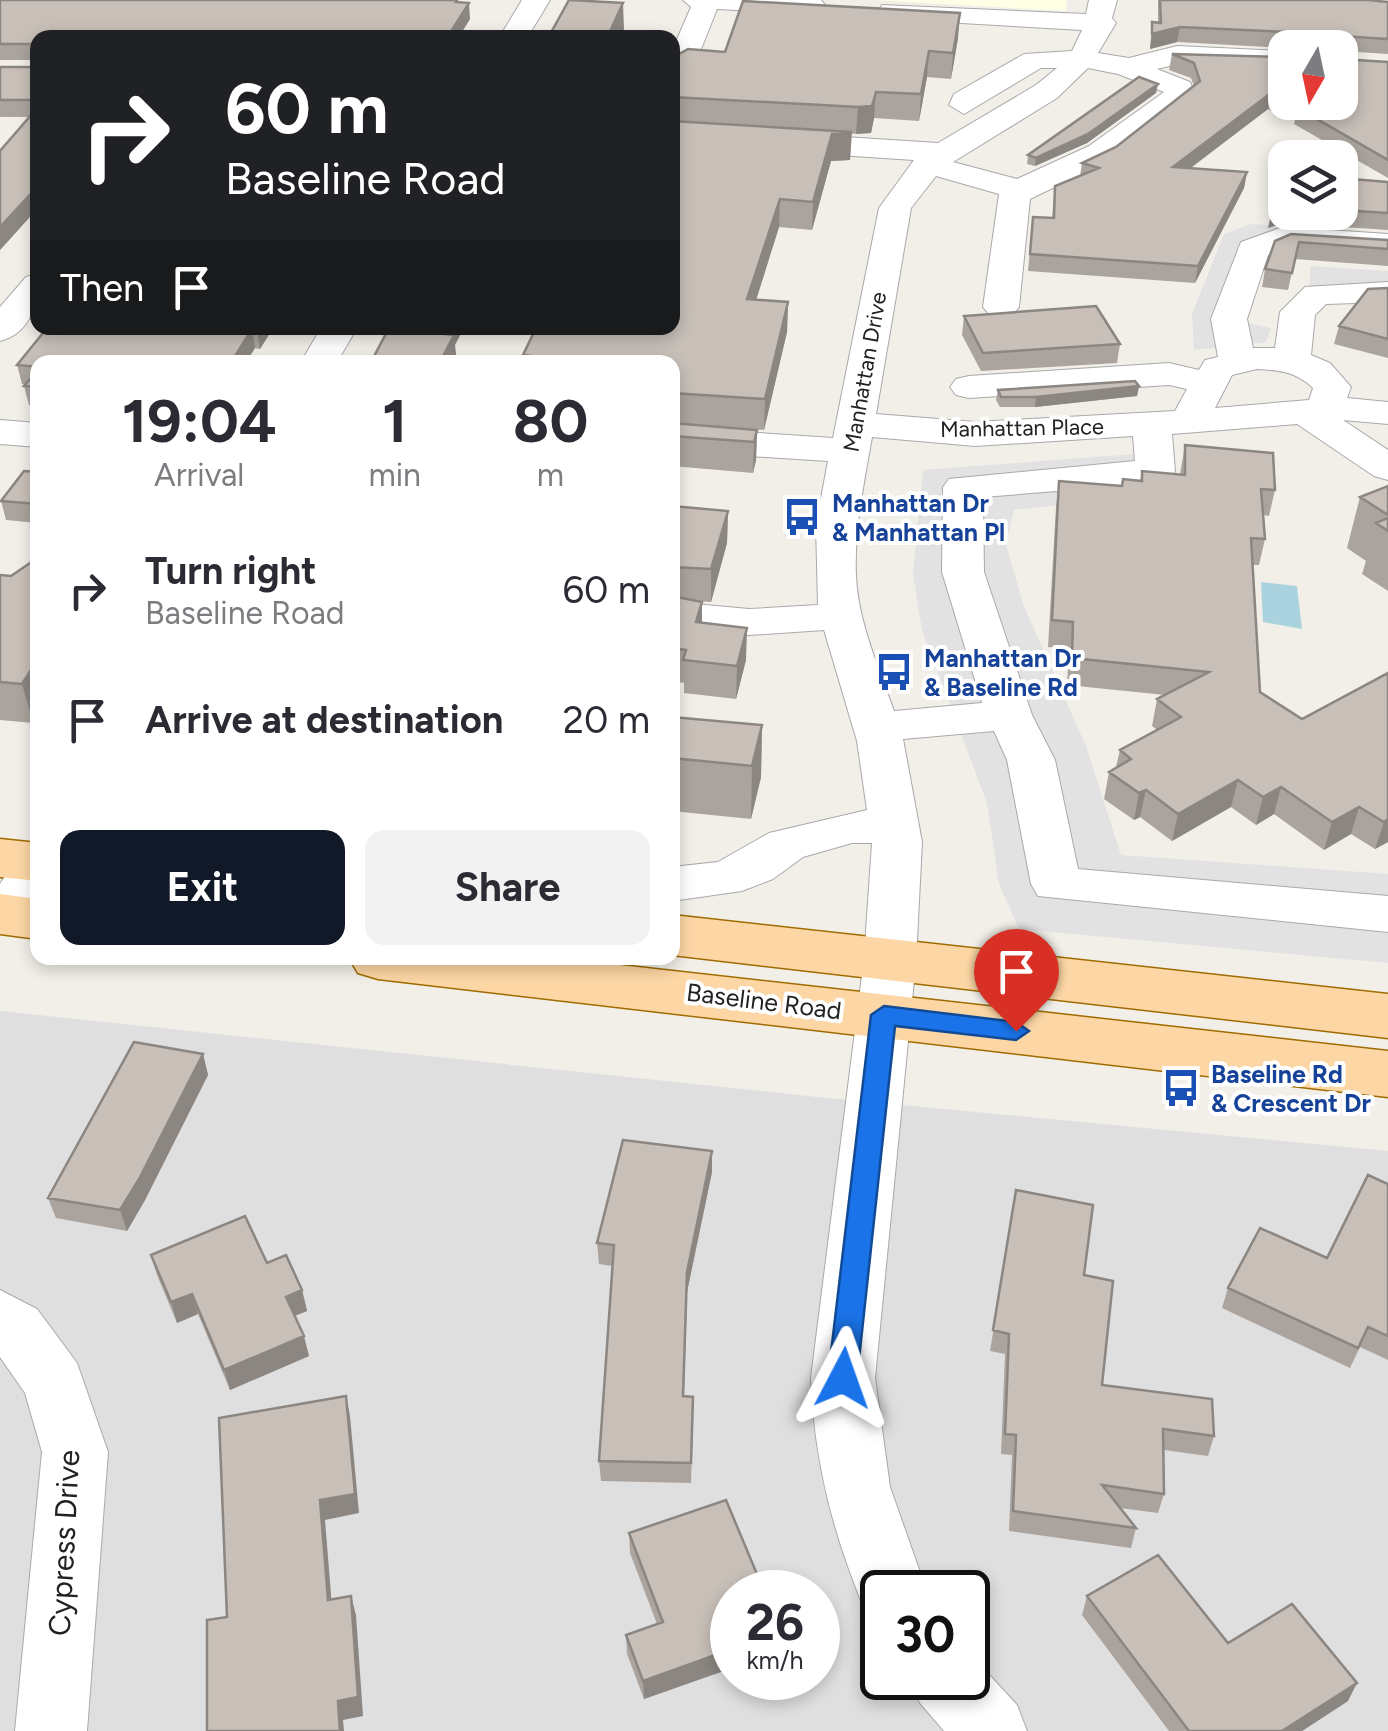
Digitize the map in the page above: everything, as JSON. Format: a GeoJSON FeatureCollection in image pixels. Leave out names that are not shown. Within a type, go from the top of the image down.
{"type":"FeatureCollection","features":[{"type":"Feature","properties":{"kind":"main road"},"geometry":{"type":"LineString","coordinates":[[0,858],[30,862]]}},
{"type":"Feature","properties":{"kind":"main road","name":"Baseline Road"},"geometry":{"type":"LineString","coordinates":[[680,937],[887,988],[1388,1074]]}},
{"type":"Feature","properties":{"kind":"main road","name":"Baseline Road"},"geometry":{"type":"LineString","coordinates":[[497,965],[1388,1016]]}},
{"type":"Feature","properties":{"kind":"street"},"geometry":{"type":"LineString","coordinates":[[517,30],[536,0]]}},
{"type":"Feature","properties":{"kind":"street"},"geometry":{"type":"LineString","coordinates":[[697,0],[832,8]]}},
{"type":"Feature","properties":{"kind":"street"},"geometry":{"type":"LineString","coordinates":[[680,68],[708,0]]}},
{"type":"Feature","properties":{"kind":"street"},"geometry":{"type":"LineString","coordinates":[[680,160],[860,172],[927,166],[999,118],[1037,99],[1083,60],[1103,12],[872,10]]}},
{"type":"Feature","properties":{"kind":"street"},"geometry":{"type":"LineString","coordinates":[[1129,68],[1177,55],[1268,59]]}},
{"type":"Feature","properties":{"kind":"street"},"geometry":{"type":"LineString","coordinates":[[1001,307],[1014,196],[1130,137],[1180,94],[1172,82],[1129,68],[1083,60]]}},
{"type":"Feature","properties":{"kind":"street"},"geometry":{"type":"LineString","coordinates":[[680,136],[927,166],[1020,190]]}},
{"type":"Feature","properties":{"kind":"street","name":"Manhattan Drive"},"geometry":{"type":"LineString","coordinates":[[882,1570],[868,1539],[845,1442],[843,1378],[887,988],[896,887],[896,826],[876,726],[842,616],[835,579],[836,525],[895,208],[927,166]]}},
{"type":"Feature","properties":{"kind":"street"},"geometry":{"type":"LineString","coordinates":[[1388,244],[1283,237],[1253,249],[1230,319],[1222,372],[1170,423],[1156,471],[963,487],[963,572],[1010,715],[1031,760],[1056,884],[1388,914]]}},
{"type":"Feature","properties":{"kind":"street"},"geometry":{"type":"LineString","coordinates":[[1292,359],[1298,312],[1317,294],[1388,292]]}},
{"type":"Feature","properties":{"kind":"street"},"geometry":{"type":"LineString","coordinates":[[0,330],[30,294]]}},
{"type":"Feature","properties":{"kind":"street"},"geometry":{"type":"LineString","coordinates":[[969,388],[1222,372],[1292,359],[1324,375],[1332,387],[1316,410],[1388,468]]}},
{"type":"Feature","properties":{"kind":"street","name":"Manhattan Place"},"geometry":{"type":"LineString","coordinates":[[680,439],[976,434],[1316,410],[1388,413]]}},
{"type":"Feature","properties":{"kind":"street"},"geometry":{"type":"LineString","coordinates":[[0,432],[30,434]]}},
{"type":"Feature","properties":{"kind":"street"},"geometry":{"type":"LineString","coordinates":[[680,616],[749,622],[842,616]]}},
{"type":"Feature","properties":{"kind":"street"},"geometry":{"type":"LineString","coordinates":[[876,726],[1010,715]]}},
{"type":"Feature","properties":{"kind":"street"},"geometry":{"type":"LineString","coordinates":[[680,883],[724,879],[754,867],[786,845],[852,827],[896,826]]}},
{"type":"Feature","properties":{"kind":"street"},"geometry":{"type":"LineString","coordinates":[[15,916],[30,881]]}},
{"type":"Feature","properties":{"kind":"street","name":"Cypress Drive"},"geometry":{"type":"LineString","coordinates":[[0,1316],[15,1328],[54,1384],[74,1452],[51,1731]]}},
{"type":"Feature","properties":{"kind":"street"},"geometry":{"type":"LineString","coordinates":[[964,1700],[991,1731]]}},
{"type":"Feature","properties":{"kind":"shaded area"},"geometry":{"type":"Polygon","coordinates":[[[874,0],[1067,0],[1066,11],[874,0]]]}},
{"type":"Feature","properties":{"kind":"shaded area"},"geometry":{"type":"Polygon","coordinates":[[[1251,224],[1268,225],[1268,230],[1388,233],[1388,250],[1263,246],[1242,322],[1271,328],[1266,342],[1194,350],[1192,314],[1224,234],[1251,224]]]}},
{"type":"Feature","properties":{"kind":"shaded area"},"geometry":{"type":"Polygon","coordinates":[[[1310,266],[1388,271],[1388,286],[1310,287],[1310,266]]]}},
{"type":"Feature","properties":{"kind":"shaded area"},"geometry":{"type":"Polygon","coordinates":[[[1160,452],[1170,493],[1014,510],[1006,544],[1023,604],[1086,746],[1121,855],[1388,874],[1388,963],[1019,929],[999,884],[987,803],[922,630],[913,574],[923,470],[1160,452]]]}},
{"type":"Feature","properties":{"kind":"shaded area"},"geometry":{"type":"Polygon","coordinates":[[[0,1011],[818,1097],[1388,1151],[1388,1731],[0,1731],[0,1011]]]}},
{"type":"Feature","properties":{"kind":"water"},"geometry":{"type":"Polygon","coordinates":[[[1261,582],[1297,586],[1302,629],[1263,622],[1261,582]]]}},
{"type":"Feature","properties":{"kind":"building"},"geometry":{"type":"Polygon","coordinates":[[[0,0],[469,3],[452,30],[30,30],[30,44],[0,44],[0,0]]]}},
{"type":"Feature","properties":{"kind":"building"},"geometry":{"type":"Polygon","coordinates":[[[569,0],[623,3],[611,30],[552,30],[569,0]]]}},
{"type":"Feature","properties":{"kind":"building"},"geometry":{"type":"Polygon","coordinates":[[[1160,0],[1388,2],[1388,39],[1358,37],[1358,30],[1180,27],[1152,34],[1152,22],[1161,23],[1160,0]]]}},
{"type":"Feature","properties":{"kind":"building"},"geometry":{"type":"Polygon","coordinates":[[[743,1],[960,13],[953,53],[929,51],[921,94],[876,92],[872,106],[680,97],[680,53],[688,49],[725,52],[743,1]]]}},
{"type":"Feature","properties":{"kind":"building"},"geometry":{"type":"Polygon","coordinates":[[[1172,54],[1268,57],[1268,95],[1173,167],[1247,172],[1198,266],[1030,254],[1033,217],[1054,218],[1055,186],[1099,168],[1082,163],[1116,147],[1200,81],[1194,63],[1172,54]]]}},
{"type":"Feature","properties":{"kind":"building"},"geometry":{"type":"Polygon","coordinates":[[[1358,60],[1388,62],[1388,160],[1319,120],[1358,120],[1358,60]]]}},
{"type":"Feature","properties":{"kind":"building"},"geometry":{"type":"Polygon","coordinates":[[[0,67],[30,67],[30,100],[0,100],[0,67]]]}},
{"type":"Feature","properties":{"kind":"building"},"geometry":{"type":"Polygon","coordinates":[[[1139,77],[1158,84],[1088,134],[1036,158],[1028,155],[1139,77]]]}},
{"type":"Feature","properties":{"kind":"building"},"geometry":{"type":"Polygon","coordinates":[[[30,116],[30,195],[0,227],[0,151],[30,116]]]}},
{"type":"Feature","properties":{"kind":"building"},"geometry":{"type":"Polygon","coordinates":[[[680,121],[852,132],[832,134],[813,202],[780,199],[747,299],[788,302],[765,399],[680,394],[680,355],[523,355],[533,335],[680,335],[680,121]]]}},
{"type":"Feature","properties":{"kind":"building"},"geometry":{"type":"Polygon","coordinates":[[[1358,180],[1388,182],[1388,213],[1358,211],[1358,180]]]}},
{"type":"Feature","properties":{"kind":"building"},"geometry":{"type":"Polygon","coordinates":[[[1291,234],[1388,240],[1388,249],[1299,242],[1292,273],[1265,269],[1275,241],[1291,234]]]}},
{"type":"Feature","properties":{"kind":"building"},"geometry":{"type":"Polygon","coordinates":[[[1388,288],[1388,339],[1339,326],[1368,289],[1388,288]]]}},
{"type":"Feature","properties":{"kind":"building"},"geometry":{"type":"Polygon","coordinates":[[[1096,306],[1120,344],[983,353],[964,316],[1096,306]]]}},
{"type":"Feature","properties":{"kind":"building"},"geometry":{"type":"Polygon","coordinates":[[[41,335],[248,335],[236,355],[30,355],[30,366],[17,365],[41,335]]]}},
{"type":"Feature","properties":{"kind":"building"},"geometry":{"type":"Polygon","coordinates":[[[385,335],[454,335],[444,355],[375,355],[385,335]]]}},
{"type":"Feature","properties":{"kind":"building"},"geometry":{"type":"Polygon","coordinates":[[[1135,381],[1139,386],[1036,397],[1001,397],[998,390],[1135,381]]]}},
{"type":"Feature","properties":{"kind":"building"},"geometry":{"type":"Polygon","coordinates":[[[680,424],[757,430],[754,442],[680,437],[680,424]]]}},
{"type":"Feature","properties":{"kind":"building"},"geometry":{"type":"Polygon","coordinates":[[[1185,445],[1273,453],[1275,490],[1261,489],[1265,539],[1251,538],[1260,692],[1302,719],[1388,673],[1388,819],[1384,822],[1359,807],[1332,822],[1281,787],[1263,797],[1238,780],[1178,814],[1146,790],[1139,793],[1109,772],[1131,759],[1120,750],[1181,717],[1157,699],[1209,672],[1072,658],[1073,622],[1052,620],[1059,481],[1122,486],[1123,479],[1142,481],[1142,471],[1185,475],[1185,445]]]}},
{"type":"Feature","properties":{"kind":"building"},"geometry":{"type":"Polygon","coordinates":[[[24,471],[30,471],[30,503],[1,501],[24,471]]]}},
{"type":"Feature","properties":{"kind":"building"},"geometry":{"type":"Polygon","coordinates":[[[1388,486],[1388,515],[1360,497],[1388,486]]]}},
{"type":"Feature","properties":{"kind":"building"},"geometry":{"type":"Polygon","coordinates":[[[680,507],[728,511],[711,569],[680,567],[680,507]]]}},
{"type":"Feature","properties":{"kind":"building"},"geometry":{"type":"Polygon","coordinates":[[[1388,518],[1388,531],[1376,523],[1388,518]]]}},
{"type":"Feature","properties":{"kind":"building"},"geometry":{"type":"Polygon","coordinates":[[[30,563],[30,672],[22,684],[0,682],[0,575],[11,576],[30,563]]]}},
{"type":"Feature","properties":{"kind":"building"},"geometry":{"type":"Polygon","coordinates":[[[680,598],[702,602],[696,622],[747,628],[737,666],[683,660],[686,650],[680,649],[680,598]]]}},
{"type":"Feature","properties":{"kind":"building"},"geometry":{"type":"Polygon","coordinates":[[[680,718],[762,725],[752,766],[680,759],[680,718]]]}},
{"type":"Feature","properties":{"kind":"building"},"geometry":{"type":"Polygon","coordinates":[[[134,1042],[203,1054],[139,1179],[120,1210],[48,1198],[134,1042]]]}},
{"type":"Feature","properties":{"kind":"building"},"geometry":{"type":"Polygon","coordinates":[[[623,1140],[712,1151],[687,1272],[683,1396],[693,1397],[691,1463],[599,1461],[614,1245],[597,1243],[623,1140]]]}},
{"type":"Feature","properties":{"kind":"building"},"geometry":{"type":"Polygon","coordinates":[[[1368,1175],[1388,1184],[1388,1336],[1368,1327],[1358,1348],[1228,1288],[1260,1228],[1327,1258],[1368,1175]]]}},
{"type":"Feature","properties":{"kind":"building"},"geometry":{"type":"Polygon","coordinates":[[[1016,1190],[1093,1205],[1084,1275],[1113,1281],[1102,1385],[1212,1399],[1214,1436],[1163,1429],[1164,1494],[1102,1485],[1136,1528],[1013,1511],[1016,1435],[1005,1434],[1009,1334],[993,1330],[1016,1190]]]}},
{"type":"Feature","properties":{"kind":"building"},"geometry":{"type":"Polygon","coordinates":[[[245,1216],[267,1263],[286,1255],[302,1290],[286,1297],[304,1336],[224,1370],[192,1294],[171,1302],[151,1255],[245,1216]]]}},
{"type":"Feature","properties":{"kind":"building"},"geometry":{"type":"Polygon","coordinates":[[[346,1396],[355,1494],[320,1500],[328,1600],[351,1596],[358,1697],[338,1701],[340,1731],[207,1731],[207,1620],[227,1617],[219,1418],[346,1396]]]}},
{"type":"Feature","properties":{"kind":"building"},"geometry":{"type":"Polygon","coordinates":[[[726,1500],[755,1570],[710,1570],[710,1657],[643,1681],[626,1635],[663,1622],[629,1533],[726,1500]]]}},
{"type":"Feature","properties":{"kind":"building"},"geometry":{"type":"Polygon","coordinates":[[[1158,1555],[1228,1643],[1292,1604],[1357,1683],[1282,1731],[1189,1731],[1087,1596],[1158,1555]]]}},
{"type":"Feature","properties":{"kind":"place","name":"Manhattan Dr & Manhattan Pl"},"geometry":{"type":"Point","coordinates":[802,517]}},
{"type":"Feature","properties":{"kind":"place","name":"Manhattan Dr & Baseline Rd"},"geometry":{"type":"Point","coordinates":[894,672]}},
{"type":"Feature","properties":{"kind":"place","name":"Baseline Rd & Crescent Dr"},"geometry":{"type":"Point","coordinates":[1181,1088]}},
{"type":"Feature","properties":{"kind":"route"},"geometry":{"type":"LineString","coordinates":[[843,1378],[884,1015],[1016,1031]]}}]}
